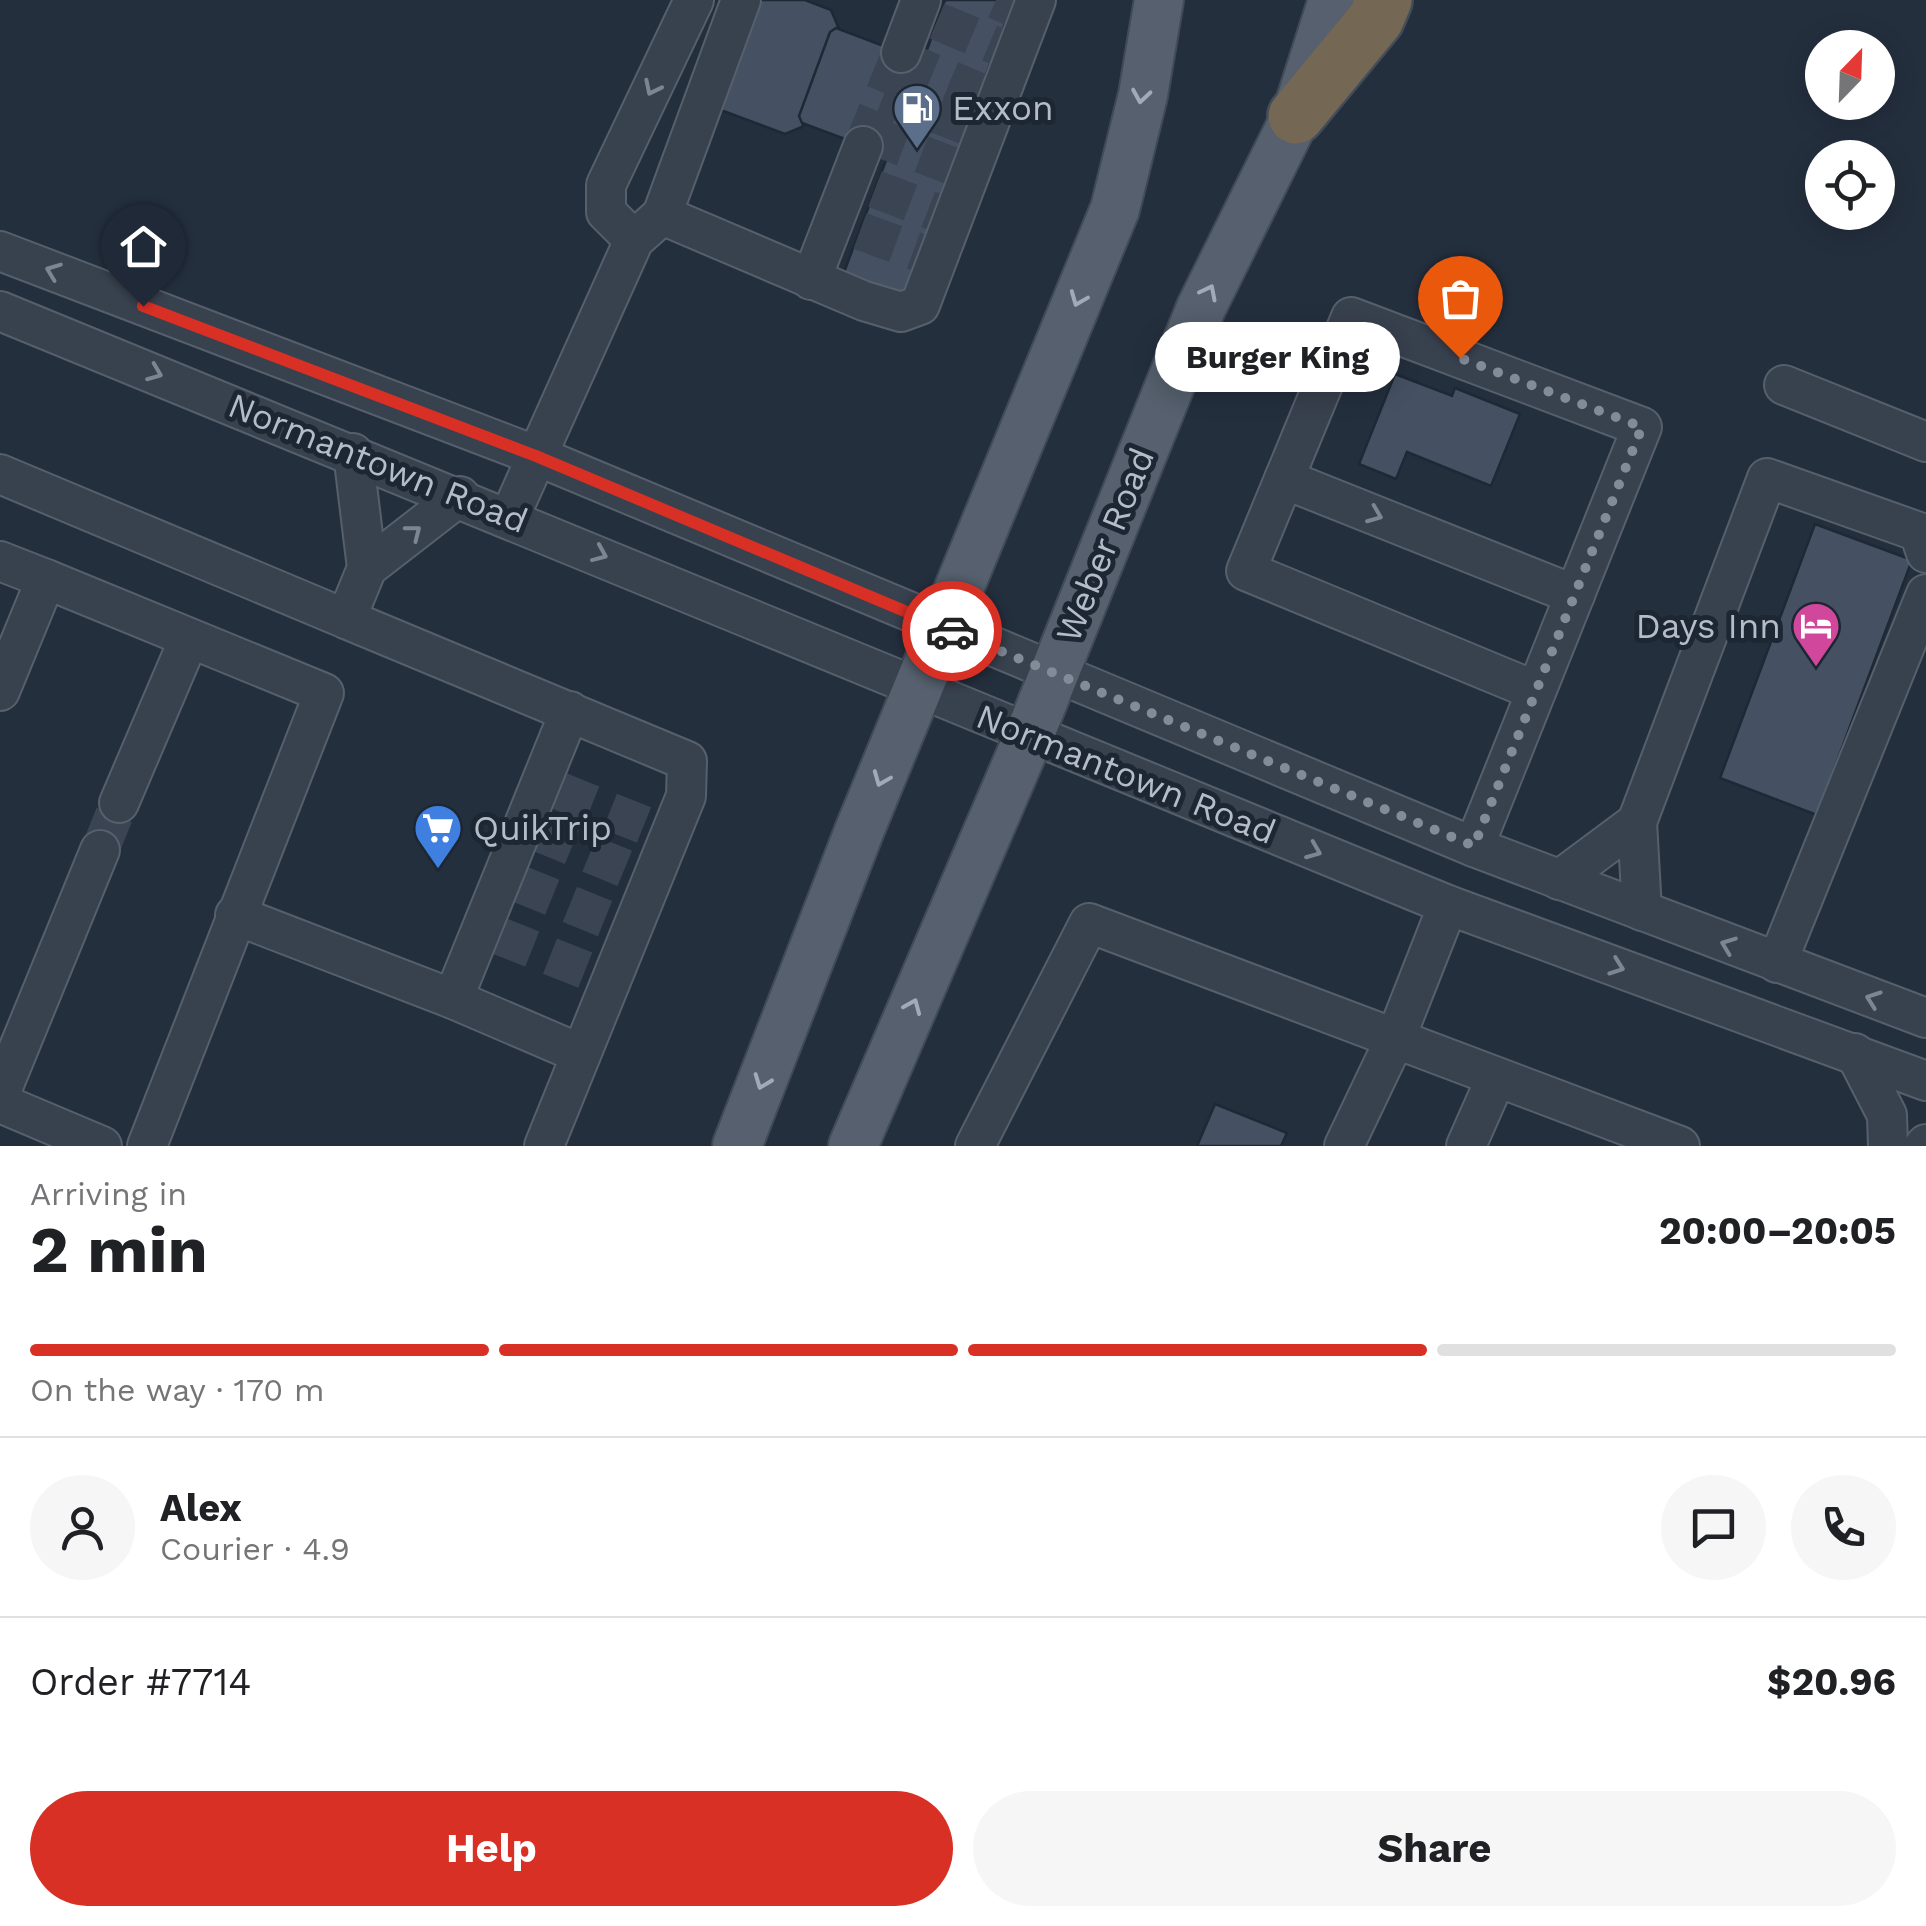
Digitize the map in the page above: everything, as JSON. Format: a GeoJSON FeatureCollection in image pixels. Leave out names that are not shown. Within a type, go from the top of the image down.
{"type":"FeatureCollection","features":[{"type":"Feature","properties":{"kind":"highway"},"geometry":{"type":"LineString","coordinates":[[1296,116],[1376,19],[1384,0]]}},
{"type":"Feature","properties":{"kind":"main road"},"geometry":{"type":"LineString","coordinates":[[737,1146],[918,689],[1115,209],[1143,95],[1145,62],[1159,0]]}},
{"type":"Feature","properties":{"kind":"main road","name":"Weber Road"},"geometry":{"type":"LineString","coordinates":[[853,1146],[1028,736],[1201,308],[1296,116],[1333,0]]}},
{"type":"Feature","properties":{"kind":"street"},"geometry":{"type":"LineString","coordinates":[[694,0],[606,185],[606,212],[901,312],[920,304],[929,257],[1006,50],[1026,7]]}},
{"type":"Feature","properties":{"kind":"street"},"geometry":{"type":"LineString","coordinates":[[510,516],[648,228],[740,0]]}},
{"type":"Feature","properties":{"kind":"street"},"geometry":{"type":"LineString","coordinates":[[901,53],[925,11]]}},
{"type":"Feature","properties":{"kind":"street"},"geometry":{"type":"LineString","coordinates":[[811,280],[847,225],[863,171]]}},
{"type":"Feature","properties":{"kind":"street","name":"Normantown Road"},"geometry":{"type":"LineString","coordinates":[[0,251],[536,456],[1052,674],[1474,846],[1926,1018]]}},
{"type":"Feature","properties":{"kind":"street","name":"Normantown Road"},"geometry":{"type":"LineString","coordinates":[[0,311],[510,516],[1028,736],[1448,905],[1926,1081]]}},
{"type":"Feature","properties":{"kind":"street"},"geometry":{"type":"LineString","coordinates":[[1474,846],[1642,427],[1351,317],[1246,571],[1536,691]]}},
{"type":"Feature","properties":{"kind":"street"},"geometry":{"type":"LineString","coordinates":[[1784,385],[1926,442]]}},
{"type":"Feature","properties":{"kind":"street"},"geometry":{"type":"LineString","coordinates":[[353,453],[368,568]]}},
{"type":"Feature","properties":{"kind":"street"},"geometry":{"type":"LineString","coordinates":[[0,474],[687,761],[686,796],[657,831],[601,976],[581,1054],[544,1146]]}},
{"type":"Feature","properties":{"kind":"street"},"geometry":{"type":"LineString","coordinates":[[1642,911],[1637,822],[1768,478],[1920,532],[1926,553]]}},
{"type":"Feature","properties":{"kind":"street"},"geometry":{"type":"LineString","coordinates":[[1284,479],[1575,595]]}},
{"type":"Feature","properties":{"kind":"street"},"geometry":{"type":"LineString","coordinates":[[346,620],[368,568],[460,496]]}},
{"type":"Feature","properties":{"kind":"street"},"geometry":{"type":"LineString","coordinates":[[0,561],[324,692],[147,1146]]}},
{"type":"Feature","properties":{"kind":"street"},"geometry":{"type":"LineString","coordinates":[[0,691],[46,579]]}},
{"type":"Feature","properties":{"kind":"street"},"geometry":{"type":"LineString","coordinates":[[1776,964],[1926,594]]}},
{"type":"Feature","properties":{"kind":"street"},"geometry":{"type":"LineString","coordinates":[[120,803],[189,639]]}},
{"type":"Feature","properties":{"kind":"street"},"geometry":{"type":"LineString","coordinates":[[453,998],[489,932],[548,787],[570,711]]}},
{"type":"Feature","properties":{"kind":"street"},"geometry":{"type":"LineString","coordinates":[[1560,880],[1637,822]]}},
{"type":"Feature","properties":{"kind":"street"},"geometry":{"type":"LineString","coordinates":[[0,1094],[100,850]]}},
{"type":"Feature","properties":{"kind":"street"},"geometry":{"type":"LineString","coordinates":[[1344,1146],[1396,1037],[1448,905]]}},
{"type":"Feature","properties":{"kind":"street"},"geometry":{"type":"LineString","coordinates":[[235,915],[453,998],[581,1054]]}},
{"type":"Feature","properties":{"kind":"street"},"geometry":{"type":"LineString","coordinates":[[975,1146],[1089,923],[1496,1078],[1598,1132],[1680,1146]]}},
{"type":"Feature","properties":{"kind":"street"},"geometry":{"type":"LineString","coordinates":[[1855,1053],[1887,1115],[1888,1146]]}},
{"type":"Feature","properties":{"kind":"street"},"geometry":{"type":"LineString","coordinates":[[1466,1146],[1496,1078]]}},
{"type":"Feature","properties":{"kind":"street"},"geometry":{"type":"LineString","coordinates":[[0,1104],[102,1146]]}},
{"type":"Feature","properties":{"kind":"building"},"geometry":{"type":"Polygon","coordinates":[[[759,0],[805,0],[831,10],[839,29],[802,127],[785,134],[718,109],[759,0]]]}},
{"type":"Feature","properties":{"kind":"building","name":"Exxon"},"geometry":{"type":"Polygon","coordinates":[[[945,0],[1014,0],[903,298],[843,275],[888,155],[802,123],[799,116],[830,32],[836,28],[923,61],[945,0]]]}},
{"type":"Feature","properties":{"kind":"building"},"geometry":{"type":"Polygon","coordinates":[[[1395,374],[1452,396],[1455,388],[1520,414],[1491,486],[1407,452],[1396,479],[1359,464],[1395,374]]]}},
{"type":"Feature","properties":{"kind":"building","name":"Days Inn"},"geometry":{"type":"Polygon","coordinates":[[[1815,524],[1912,560],[1817,815],[1720,778],[1815,524]]]}},
{"type":"Feature","properties":{"kind":"building"},"geometry":{"type":"Polygon","coordinates":[[[1215,1104],[1287,1133],[1281,1146],[1197,1146],[1215,1104]]]}},
{"type":"Feature","properties":{"kind":"tunnel"},"geometry":{"type":"LineString","coordinates":[[996,0],[1012,7]]}},
{"type":"Feature","properties":{"kind":"tunnel"},"geometry":{"type":"LineString","coordinates":[[937,21],[997,46]]}},
{"type":"Feature","properties":{"kind":"tunnel"},"geometry":{"type":"LineString","coordinates":[[863,146],[901,53]]}},
{"type":"Feature","properties":{"kind":"tunnel"},"geometry":{"type":"LineString","coordinates":[[898,58],[980,92]]}},
{"type":"Feature","properties":{"kind":"tunnel"},"geometry":{"type":"LineString","coordinates":[[884,94],[967,126]]}},
{"type":"Feature","properties":{"kind":"tunnel"},"geometry":{"type":"LineString","coordinates":[[868,134],[952,166]]}},
{"type":"Feature","properties":{"kind":"tunnel"},"geometry":{"type":"LineString","coordinates":[[875,189],[935,212]]}},
{"type":"Feature","properties":{"kind":"tunnel"},"geometry":{"type":"LineString","coordinates":[[860,231],[920,253]]}},
{"type":"Feature","properties":{"kind":"tunnel"},"geometry":{"type":"LineString","coordinates":[[557,790],[644,825]]}},
{"type":"Feature","properties":{"kind":"tunnel"},"geometry":{"type":"LineString","coordinates":[[100,850],[119,803]]}},
{"type":"Feature","properties":{"kind":"tunnel"},"geometry":{"type":"LineString","coordinates":[[537,832],[631,871]]}},
{"type":"Feature","properties":{"kind":"tunnel"},"geometry":{"type":"LineString","coordinates":[[517,883],[611,921]]}},
{"type":"Feature","properties":{"kind":"tunnel"},"geometry":{"type":"LineString","coordinates":[[497,935],[590,972]]}},
{"type":"Feature","properties":{"kind":"way so far"},"geometry":{"type":"LineString","coordinates":[[952,631],[1474,846],[1642,427],[1460,358]]}},
{"type":"Feature","properties":{"kind":"place","name":"Exxon"},"geometry":{"type":"Point","coordinates":[917,150]}},
{"type":"Feature","properties":{"kind":"place","name":"Burger King"},"geometry":{"type":"Point","coordinates":[1460,358]}},
{"type":"Feature","properties":{"kind":"place","name":"Days Inn"},"geometry":{"type":"Point","coordinates":[1816,668]}},
{"type":"Feature","properties":{"kind":"place","name":"QuikTrip"},"geometry":{"type":"Point","coordinates":[438,870]}},
{"type":"Feature","properties":{"kind":"route"},"geometry":{"type":"LineString","coordinates":[[143,306],[536,456],[952,631]]}}]}
